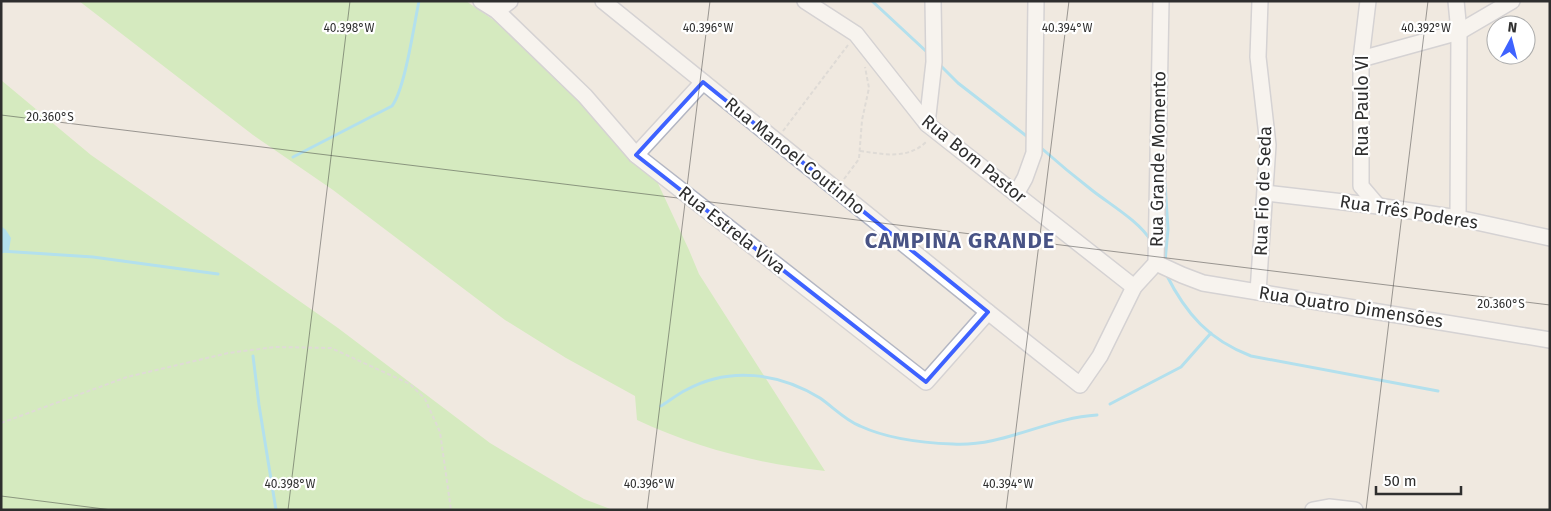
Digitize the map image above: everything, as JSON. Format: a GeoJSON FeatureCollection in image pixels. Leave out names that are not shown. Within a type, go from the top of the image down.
{"type":"FeatureCollection","features":[{"type":"Feature","properties":{"kind":"street","name":"Rua Estrela Viva"},"geometry":{"type":"LineString","coordinates":[[481,1],[497,11],[585,96],[636,155],[926,382],[988,312]]}},
{"type":"Feature","properties":{"kind":"street"},"geometry":{"type":"LineString","coordinates":[[497,11],[510,1]]}},
{"type":"Feature","properties":{"kind":"street","name":"Rua Manoel Coutinho"},"geometry":{"type":"LineString","coordinates":[[604,1],[1080,385]]}},
{"type":"Feature","properties":{"kind":"street","name":"Rua Bom Pastor"},"geometry":{"type":"LineString","coordinates":[[805,1],[856,34],[927,124],[1134,287]]}},
{"type":"Feature","properties":{"kind":"street"},"geometry":{"type":"LineString","coordinates":[[927,124],[934,62],[933,1]]}},
{"type":"Feature","properties":{"kind":"street"},"geometry":{"type":"LineString","coordinates":[[1016,194],[1025,178],[1034,153],[1036,1]]}},
{"type":"Feature","properties":{"kind":"street","name":"Rua Grande Momento"},"geometry":{"type":"LineString","coordinates":[[1080,385],[1100,356],[1134,287],[1156,263],[1161,1]]}},
{"type":"Feature","properties":{"kind":"street","name":"Rua Fio de Seda"},"geometry":{"type":"LineString","coordinates":[[1258,292],[1268,145],[1258,57],[1260,1]]}},
{"type":"Feature","properties":{"kind":"street","name":"Rua Paulo VI"},"geometry":{"type":"LineString","coordinates":[[1368,1],[1361,59],[1362,186],[1378,206]]}},
{"type":"Feature","properties":{"kind":"street"},"geometry":{"type":"LineString","coordinates":[[1456,1],[1459,32],[1458,218]]}},
{"type":"Feature","properties":{"kind":"street"},"geometry":{"type":"LineString","coordinates":[[1361,59],[1459,32],[1512,1]]}},
{"type":"Feature","properties":{"kind":"street"},"geometry":{"type":"LineString","coordinates":[[636,155],[703,82]]}},
{"type":"Feature","properties":{"kind":"street","name":"Rua Três Poderes"},"geometry":{"type":"LineString","coordinates":[[1266,193],[1378,206],[1458,218],[1550,238]]}},
{"type":"Feature","properties":{"kind":"street","name":"Rua Quatro Dimensões"},"geometry":{"type":"LineString","coordinates":[[1156,263],[1187,278],[1203,283],[1550,340]]}},
{"type":"Feature","properties":{"kind":"street"},"geometry":{"type":"LineString","coordinates":[[1312,510],[1329,506],[1355,510]]}},
{"type":"Feature","properties":{"kind":"path"},"geometry":{"type":"LineString","coordinates":[[776,141],[856,34]]}},
{"type":"Feature","properties":{"kind":"path"},"geometry":{"type":"LineString","coordinates":[[828,183],[844,179],[859,159],[862,120],[869,88],[864,63]]}},
{"type":"Feature","properties":{"kind":"path"},"geometry":{"type":"LineString","coordinates":[[860,151],[894,155],[918,150],[926,142],[927,124]]}},
{"type":"Feature","properties":{"kind":"path"},"geometry":{"type":"LineString","coordinates":[[1,423],[127,376],[228,353],[275,348],[331,348],[410,384],[425,399],[440,432],[451,510]]}},
{"type":"Feature","properties":{"kind":"highlighted area"},"geometry":{"type":"Polygon","coordinates":[[[703,82],[988,312],[926,382],[636,155],[703,82]]]}},
{"type":"Feature","properties":{"kind":"green space"},"geometry":{"type":"Polygon","coordinates":[[[79,1],[466,1],[517,36],[655,177],[699,274],[825,471],[776,464],[705,447],[637,420],[635,396],[566,358],[505,320],[333,190],[253,135],[79,1]]]}},
{"type":"Feature","properties":{"kind":"green space"},"geometry":{"type":"Polygon","coordinates":[[[1,80],[91,155],[338,328],[490,443],[584,499],[613,510],[1,510],[1,80]]]}},
{"type":"Feature","properties":{"kind":"water"},"geometry":{"type":"Polygon","coordinates":[[[1,226],[11,238],[9,250],[1,254],[1,226]]]}},
{"type":"Feature","properties":{"kind":"waterway"},"geometry":{"type":"LineString","coordinates":[[293,157],[392,106],[397,98],[405,72],[419,1]]}},
{"type":"Feature","properties":{"kind":"waterway"},"geometry":{"type":"LineString","coordinates":[[872,1],[928,53]]}},
{"type":"Feature","properties":{"kind":"waterway"},"geometry":{"type":"LineString","coordinates":[[939,64],[958,83],[1029,138]]}},
{"type":"Feature","properties":{"kind":"waterway"},"geometry":{"type":"LineString","coordinates":[[1040,147],[1086,186],[1133,221],[1151,241]]}},
{"type":"Feature","properties":{"kind":"waterway"},"geometry":{"type":"LineString","coordinates":[[1165,183],[1168,229],[1165,262]]}},
{"type":"Feature","properties":{"kind":"waterway"},"geometry":{"type":"LineString","coordinates":[[1,251],[93,257],[218,274]]}},
{"type":"Feature","properties":{"kind":"waterway"},"geometry":{"type":"LineString","coordinates":[[1166,274],[1182,301],[1200,324],[1211,334],[1236,350],[1251,356],[1438,391]]}},
{"type":"Feature","properties":{"kind":"waterway"},"geometry":{"type":"LineString","coordinates":[[1110,404],[1181,367],[1211,333]]}},
{"type":"Feature","properties":{"kind":"waterway"},"geometry":{"type":"LineString","coordinates":[[253,356],[276,510]]}},
{"type":"Feature","properties":{"kind":"waterway"},"geometry":{"type":"LineString","coordinates":[[661,406],[703,382],[737,375],[771,378],[788,383],[820,398],[849,420],[871,430],[894,437],[930,443],[971,444],[990,441],[1060,421],[1097,415]]}},
{"type":"Feature","properties":{"kind":"district","name":"CAMPINA GRANDE"},"geometry":{"type":"Point","coordinates":[960,240]}}]}
